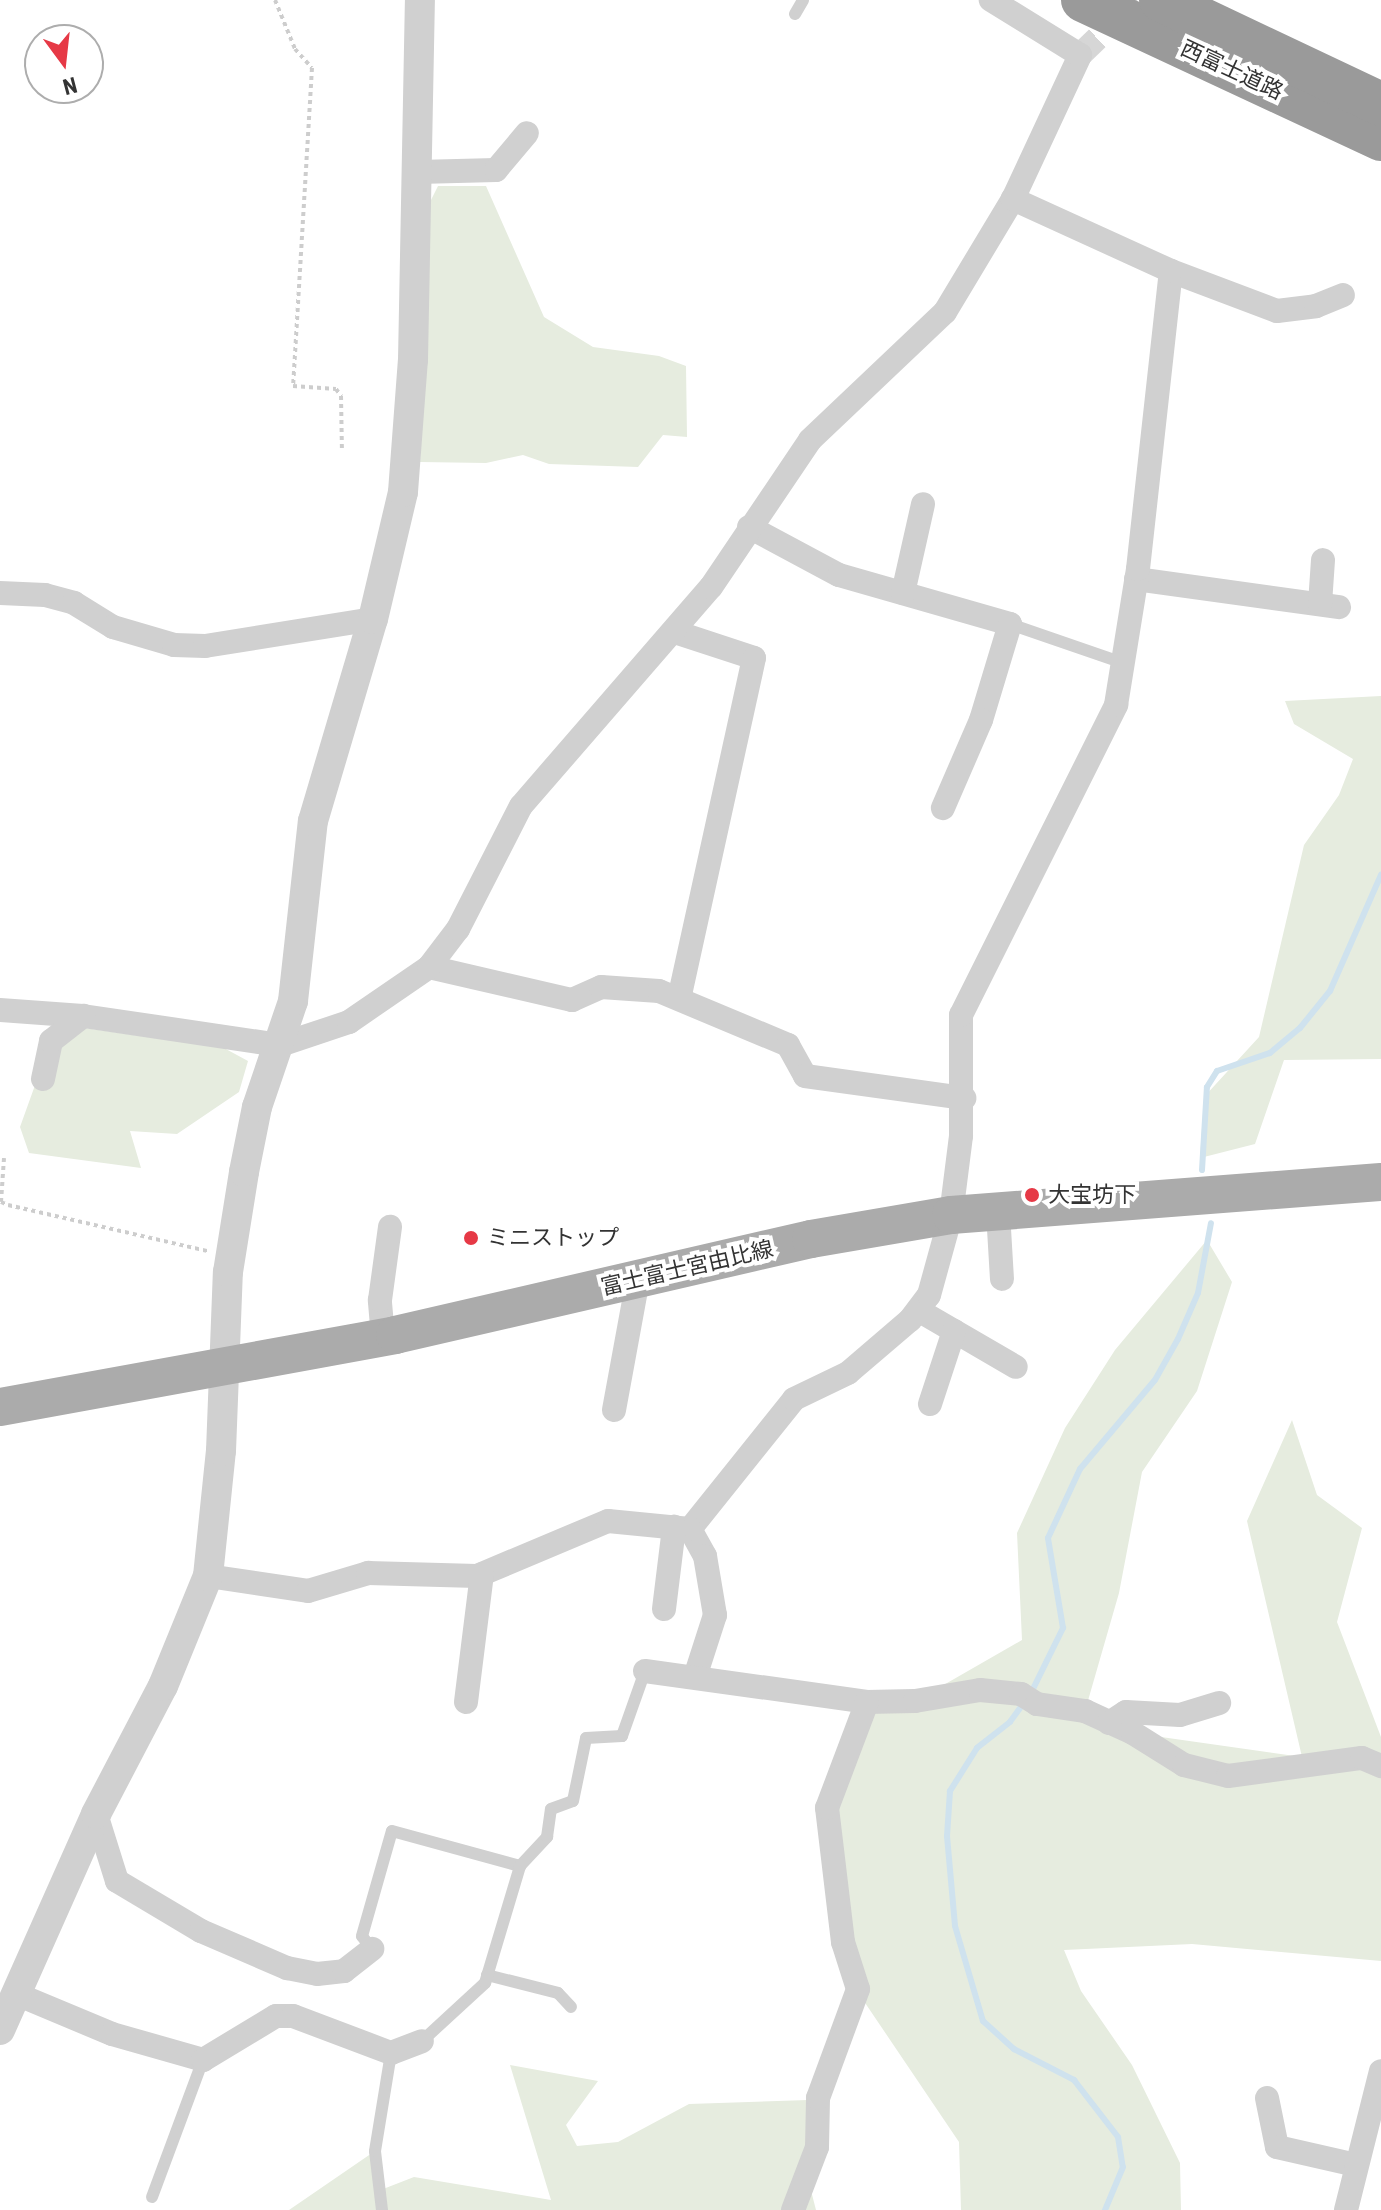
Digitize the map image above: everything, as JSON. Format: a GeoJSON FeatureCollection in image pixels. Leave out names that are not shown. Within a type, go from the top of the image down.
{"type":"FeatureCollection","features":[{"type":"Feature","properties":{"kind":"highway","name":"西富士道路"},"geometry":{"type":"LineString","coordinates":[[1083,0],[1381,139]]}},
{"type":"Feature","properties":{"kind":"highway","name":"西富士道路"},"geometry":{"type":"LineString","coordinates":[[1161,0],[1381,104]]}},
{"type":"Feature","properties":{"kind":"main road","name":"富士富士宮由比線"},"geometry":{"type":"LineString","coordinates":[[0,1407],[224,1369],[383,1337],[811,1239],[951,1215],[1381,1182]]}},
{"type":"Feature","properties":{"kind":"street"},"geometry":{"type":"LineString","coordinates":[[0,2030],[96,1814],[163,1686],[208,1576],[230,1256],[257,1107],[293,1001],[313,821],[373,619],[403,492],[418,172],[420,0]]}},
{"type":"Feature","properties":{"kind":"street"},"geometry":{"type":"LineString","coordinates":[[0,1010],[83,1016],[280,1045],[349,1022],[429,967],[458,929],[521,806],[675,632],[814,436],[945,312],[1013,199],[1080,55],[991,0]]}},
{"type":"Feature","properties":{"kind":"street"},"geometry":{"type":"LineString","coordinates":[[418,172],[471,175],[496,170],[527,133]]}},
{"type":"Feature","properties":{"kind":"street"},"geometry":{"type":"LineString","coordinates":[[1013,199],[1171,271],[1277,311],[1316,306],[1343,295]]}},
{"type":"Feature","properties":{"kind":"street"},"geometry":{"type":"LineString","coordinates":[[664,1609],[682,1528],[794,1399],[848,1373],[918,1310],[937,1273],[951,1215],[964,1098],[961,1015],[1116,705],[1136,579],[1171,271]]}},
{"type":"Feature","properties":{"kind":"street"},"geometry":{"type":"LineString","coordinates":[[903,593],[923,504]]}},
{"type":"Feature","properties":{"kind":"street"},"geometry":{"type":"LineString","coordinates":[[749,527],[839,575],[1010,624],[981,720],[943,808]]}},
{"type":"Feature","properties":{"kind":"street"},"geometry":{"type":"LineString","coordinates":[[1136,579],[1329,606],[1323,560]]}},
{"type":"Feature","properties":{"kind":"street"},"geometry":{"type":"LineString","coordinates":[[0,593],[45,595],[74,603],[113,627],[174,645],[205,646],[373,619]]}},
{"type":"Feature","properties":{"kind":"street"},"geometry":{"type":"LineString","coordinates":[[675,632],[754,658],[679,999]]}},
{"type":"Feature","properties":{"kind":"street"},"geometry":{"type":"LineString","coordinates":[[429,967],[572,1000],[601,987],[659,991],[788,1045],[805,1076],[964,1098]]}},
{"type":"Feature","properties":{"kind":"street"},"geometry":{"type":"LineString","coordinates":[[43,1079],[51,1041],[83,1016]]}},
{"type":"Feature","properties":{"kind":"street"},"geometry":{"type":"LineString","coordinates":[[998,1212],[1002,1279]]}},
{"type":"Feature","properties":{"kind":"street"},"geometry":{"type":"LineString","coordinates":[[383,1337],[380,1300],[390,1227]]}},
{"type":"Feature","properties":{"kind":"street"},"geometry":{"type":"LineString","coordinates":[[614,1410],[638,1279]]}},
{"type":"Feature","properties":{"kind":"street"},"geometry":{"type":"LineString","coordinates":[[918,1310],[1016,1367]]}},
{"type":"Feature","properties":{"kind":"street"},"geometry":{"type":"LineString","coordinates":[[930,1404],[954,1331]]}},
{"type":"Feature","properties":{"kind":"street"},"geometry":{"type":"LineString","coordinates":[[208,1576],[308,1591],[368,1573],[482,1574],[608,1521],[682,1528],[705,1556],[715,1615],[695,1677]]}},
{"type":"Feature","properties":{"kind":"street"},"geometry":{"type":"LineString","coordinates":[[466,1702],[482,1574]]}},
{"type":"Feature","properties":{"kind":"street"},"geometry":{"type":"LineString","coordinates":[[645,1671],[867,1702],[915,1701],[980,1690],[1085,1711],[1184,1765],[1228,1776],[1362,1758],[1381,1766]]}},
{"type":"Feature","properties":{"kind":"street"},"geometry":{"type":"LineString","coordinates":[[793,2210],[817,2147],[818,2098],[858,1989],[843,1942],[827,1808],[867,1702]]}},
{"type":"Feature","properties":{"kind":"street"},"geometry":{"type":"LineString","coordinates":[[1109,1723],[1126,1712],[1180,1715],[1219,1703]]}},
{"type":"Feature","properties":{"kind":"street"},"geometry":{"type":"LineString","coordinates":[[96,1814],[117,1881],[201,1931],[287,1968],[317,1974],[344,1971],[372,1949]]}},
{"type":"Feature","properties":{"kind":"street"},"geometry":{"type":"LineString","coordinates":[[14,1993],[112,2034],[203,2060],[276,2016],[293,2016],[391,2053],[422,2041]]}},
{"type":"Feature","properties":{"kind":"street"},"geometry":{"type":"LineString","coordinates":[[1346,2210],[1381,2071]]}},
{"type":"Feature","properties":{"kind":"street"},"geometry":{"type":"LineString","coordinates":[[1267,2098],[1277,2147],[1356,2165]]}},
{"type":"Feature","properties":{"kind":"lane"},"geometry":{"type":"LineString","coordinates":[[795,14],[803,0]]}},
{"type":"Feature","properties":{"kind":"lane"},"geometry":{"type":"LineString","coordinates":[[1010,624],[1123,663]]}},
{"type":"Feature","properties":{"kind":"lane"},"geometry":{"type":"LineString","coordinates":[[422,2041],[485,1983],[520,1866],[547,1837],[551,1809],[573,1801],[586,1738],[622,1736],[645,1671]]}},
{"type":"Feature","properties":{"kind":"lane"},"geometry":{"type":"LineString","coordinates":[[372,1949],[362,1936],[392,1831],[520,1866]]}},
{"type":"Feature","properties":{"kind":"lane"},"geometry":{"type":"LineString","coordinates":[[487,1975],[558,1993],[571,2007]]}},
{"type":"Feature","properties":{"kind":"lane"},"geometry":{"type":"LineString","coordinates":[[382,2210],[375,2151],[391,2053]]}},
{"type":"Feature","properties":{"kind":"lane"},"geometry":{"type":"LineString","coordinates":[[152,2197],[203,2060]]}},
{"type":"Feature","properties":{"kind":"path"},"geometry":{"type":"LineString","coordinates":[[275,0],[295,49],[312,68],[293,386],[336,389],[341,396],[342,452]]}},
{"type":"Feature","properties":{"kind":"path"},"geometry":{"type":"LineString","coordinates":[[4,1158],[1,1202],[230,1256]]}},
{"type":"Feature","properties":{"kind":"shaded area"},"geometry":{"type":"Polygon","coordinates":[[[438,186],[486,186],[544,317],[593,347],[659,356],[686,366],[687,437],[663,435],[638,467],[549,464],[523,455],[486,463],[420,462],[430,202],[438,186]]]}},
{"type":"Feature","properties":{"kind":"shaded area"},"geometry":{"type":"Polygon","coordinates":[[[1381,696],[1381,1059],[1284,1060],[1255,1144],[1200,1158],[1204,1097],[1259,1037],[1304,845],[1339,795],[1353,759],[1294,724],[1285,701],[1381,696]]]}},
{"type":"Feature","properties":{"kind":"shaded area"},"geometry":{"type":"Polygon","coordinates":[[[57,1024],[224,1048],[248,1061],[239,1092],[177,1134],[130,1131],[141,1168],[29,1153],[20,1127],[57,1024]]]}},
{"type":"Feature","properties":{"kind":"shaded area"},"geometry":{"type":"Polygon","coordinates":[[[1207,1240],[1232,1282],[1197,1391],[1142,1472],[1119,1593],[1085,1711],[1133,1733],[1302,1757],[1247,1521],[1292,1420],[1317,1495],[1362,1528],[1337,1622],[1381,1737],[1381,1961],[1192,1944],[1064,1950],[1081,1991],[1132,2065],[1180,2163],[1181,2210],[961,2210],[959,2142],[855,1988],[828,1822],[867,1709],[907,1706],[1022,1640],[1017,1533],[1065,1428],[1115,1350],[1207,1240]]]}},
{"type":"Feature","properties":{"kind":"shaded area"},"geometry":{"type":"Polygon","coordinates":[[[510,2065],[598,2081],[566,2125],[577,2146],[618,2142],[689,2104],[808,2100],[808,2179],[816,2210],[289,2210],[375,2151],[378,2191],[414,2177],[551,2200],[510,2065]]]}},
{"type":"Feature","properties":{"kind":"waterway"},"geometry":{"type":"LineString","coordinates":[[1202,1170],[1207,1087],[1217,1071],[1270,1053],[1300,1028],[1330,991],[1381,875]]}},
{"type":"Feature","properties":{"kind":"waterway"},"geometry":{"type":"LineString","coordinates":[[1030,1695],[1063,1628],[1048,1538],[1080,1469],[1155,1380],[1178,1339],[1198,1293],[1211,1223]]}},
{"type":"Feature","properties":{"kind":"waterway"},"geometry":{"type":"LineString","coordinates":[[1023,1704],[1010,1722],[977,1748],[950,1791],[947,1836],[955,1926],[983,2021],[1014,2049],[1074,2080],[1118,2137],[1123,2167],[1105,2210]]}},
{"type":"Feature","properties":{"kind":"tunnel"},"geometry":{"type":"LineString","coordinates":[[1080,55],[1137,0]]}},
{"type":"Feature","properties":{"kind":"place","name":"大宝坊下"},"geometry":{"type":"Point","coordinates":[1032,1195]}},
{"type":"Feature","properties":{"kind":"place","name":"ミニストップ"},"geometry":{"type":"Point","coordinates":[471,1238]}}]}
